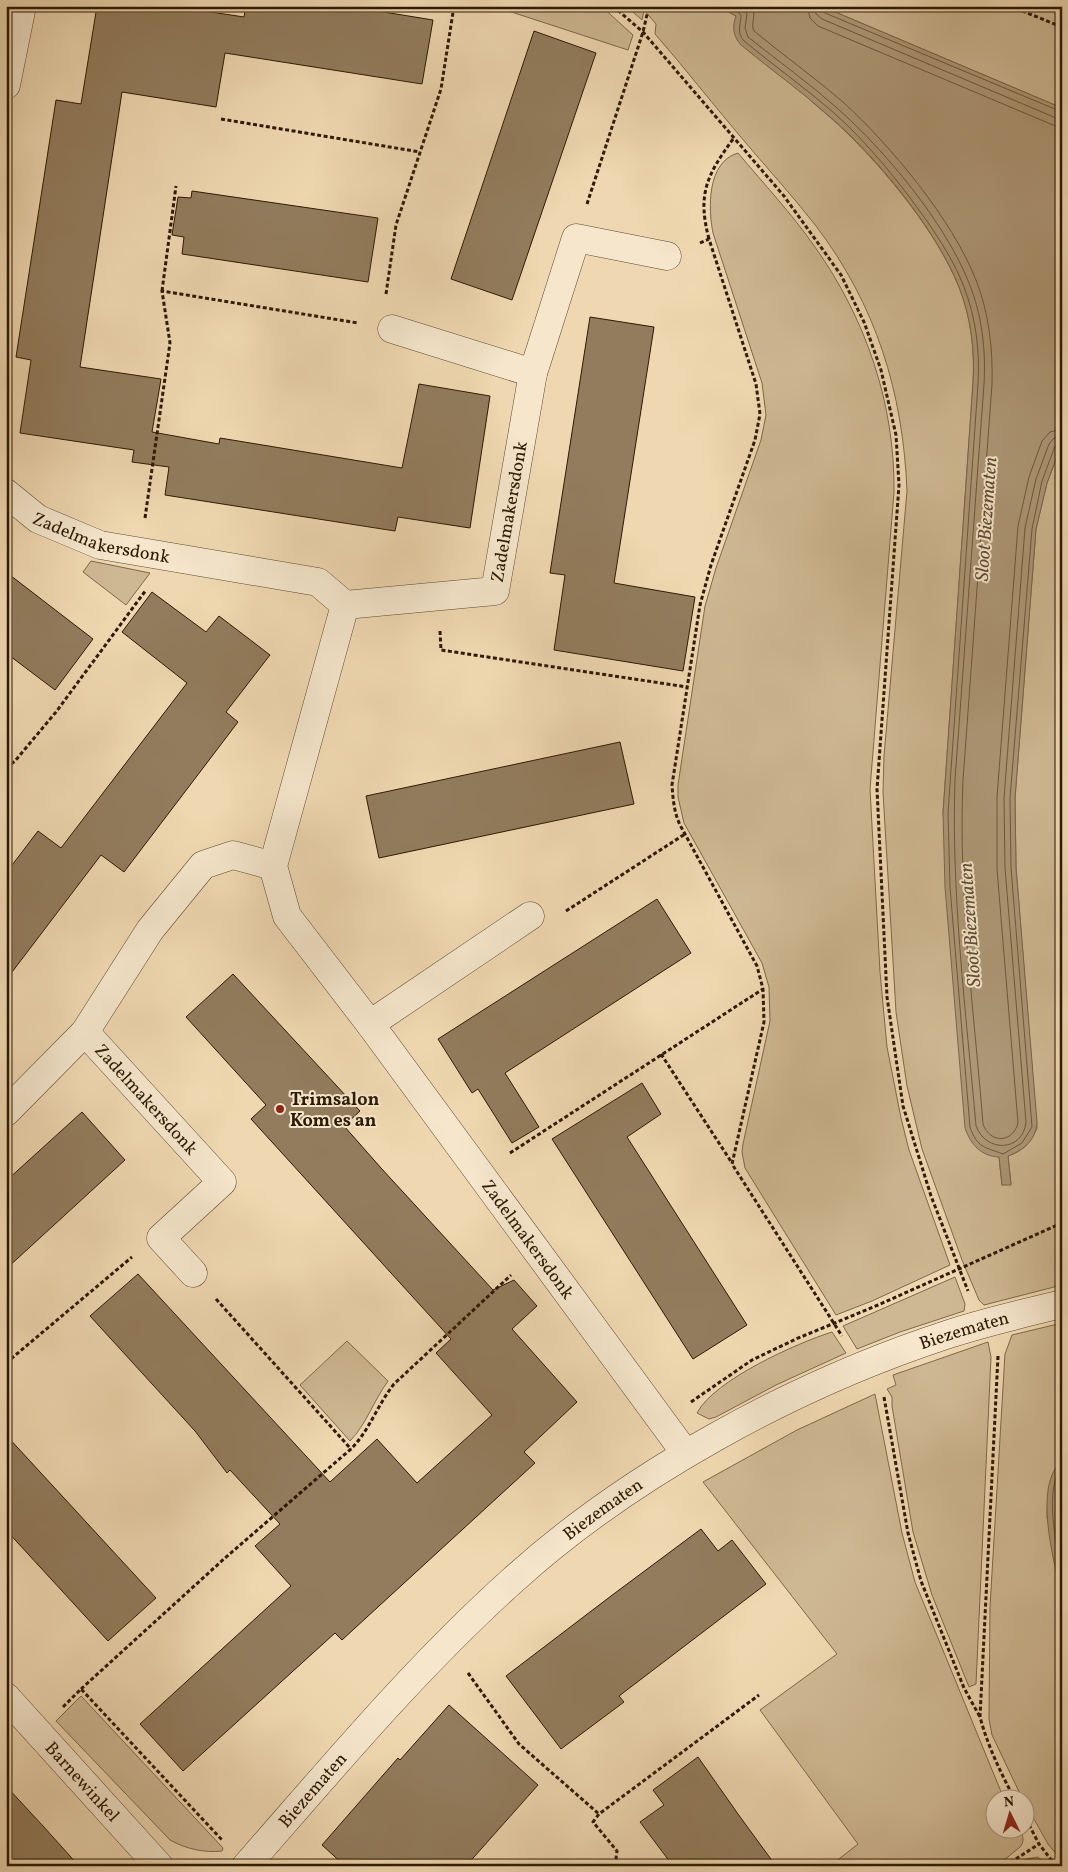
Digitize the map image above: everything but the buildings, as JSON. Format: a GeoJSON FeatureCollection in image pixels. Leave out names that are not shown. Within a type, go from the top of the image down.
{"type":"FeatureCollection","features":[{"type":"Feature","properties":{"kind":"street"},"geometry":{"type":"LineString","coordinates":[[6,85],[22,6]]}},
{"type":"Feature","properties":{"kind":"street"},"geometry":{"type":"LineString","coordinates":[[576,238],[667,256]]}},
{"type":"Feature","properties":{"kind":"street","name":"Zadelmakersdonk"},"geometry":{"type":"LineString","coordinates":[[6,493],[38,519],[100,546],[318,582],[345,605],[495,591],[533,373],[576,238]]}},
{"type":"Feature","properties":{"kind":"street"},"geometry":{"type":"LineString","coordinates":[[386,328],[533,373]]}},
{"type":"Feature","properties":{"kind":"street"},"geometry":{"type":"LineString","coordinates":[[272,866],[345,605]]}},
{"type":"Feature","properties":{"kind":"street","name":"Zadelmakersdonk"},"geometry":{"type":"LineString","coordinates":[[6,1112],[85,1032],[150,930],[203,866],[233,855],[272,866],[287,916],[370,1024],[686,1454]]}},
{"type":"Feature","properties":{"kind":"street"},"geometry":{"type":"LineString","coordinates":[[370,1024],[530,916]]}},
{"type":"Feature","properties":{"kind":"street","name":"Zadelmakersdonk"},"geometry":{"type":"LineString","coordinates":[[85,1032],[222,1182],[161,1238]]}},
{"type":"Feature","properties":{"kind":"street"},"geometry":{"type":"LineString","coordinates":[[161,1238],[193,1273]]}},
{"type":"Feature","properties":{"kind":"street","name":"Biezematen"},"geometry":{"type":"LineString","coordinates":[[246,1866],[401,1690],[446,1643],[515,1578],[563,1538],[608,1505],[686,1454],[764,1413],[862,1366],[948,1334],[1062,1304]]}},
{"type":"Feature","properties":{"kind":"street","name":"Barnewinkel"},"geometry":{"type":"LineString","coordinates":[[6,1697],[158,1866]]}},
{"type":"Feature","properties":{"kind":"path"},"geometry":{"type":"LineString","coordinates":[[162,291],[386,328],[396,225],[441,89],[454,6]]}},
{"type":"Feature","properties":{"kind":"path"},"geometry":{"type":"LineString","coordinates":[[614,6],[643,32],[784,196],[841,275],[864,322],[881,370],[896,435],[899,485],[877,789],[888,997],[903,1106],[931,1196],[972,1301],[995,1342],[998,1355],[980,1717]]}},
{"type":"Feature","properties":{"kind":"path"},"geometry":{"type":"LineString","coordinates":[[576,238],[643,32],[649,6]]}},
{"type":"Feature","properties":{"kind":"path"},"geometry":{"type":"LineString","coordinates":[[1010,6],[1062,28]]}},
{"type":"Feature","properties":{"kind":"path"},"geometry":{"type":"LineString","coordinates":[[221,119],[420,152]]}},
{"type":"Feature","properties":{"kind":"path"},"geometry":{"type":"LineString","coordinates":[[732,1164],[764,1022],[763,989],[757,966],[685,834],[675,812],[672,785],[700,605],[705,584],[755,440],[760,414],[756,384],[709,239],[703,212],[707,186],[714,165],[733,138]]}},
{"type":"Feature","properties":{"kind":"path"},"geometry":{"type":"LineString","coordinates":[[140,552],[170,343],[162,291],[176,186]]}},
{"type":"Feature","properties":{"kind":"path"},"geometry":{"type":"LineString","coordinates":[[667,256],[709,239]]}},
{"type":"Feature","properties":{"kind":"path"},"geometry":{"type":"LineString","coordinates":[[6,768],[15,761],[56,712],[171,557]]}},
{"type":"Feature","properties":{"kind":"path"},"geometry":{"type":"LineString","coordinates":[[436,596],[442,650],[687,687]]}},
{"type":"Feature","properties":{"kind":"path"},"geometry":{"type":"LineString","coordinates":[[530,916],[552,921],[685,834]]}},
{"type":"Feature","properties":{"kind":"path"},"geometry":{"type":"LineString","coordinates":[[479,1173],[763,989]]}},
{"type":"Feature","properties":{"kind":"path"},"geometry":{"type":"LineString","coordinates":[[661,1054],[862,1366],[884,1395],[908,1533],[921,1581],[964,1688],[980,1717],[995,1759],[1010,1790]]}},
{"type":"Feature","properties":{"kind":"path"},"geometry":{"type":"LineString","coordinates":[[662,1423],[752,1360],[796,1338],[1062,1223]]}},
{"type":"Feature","properties":{"kind":"path"},"geometry":{"type":"LineString","coordinates":[[6,1363],[154,1238],[161,1238]]}},
{"type":"Feature","properties":{"kind":"path"},"geometry":{"type":"LineString","coordinates":[[39,1732],[81,1689],[225,1558],[351,1449],[360,1440],[383,1398],[394,1384],[537,1251]]}},
{"type":"Feature","properties":{"kind":"path"},"geometry":{"type":"LineString","coordinates":[[193,1273],[351,1449]]}},
{"type":"Feature","properties":{"kind":"path"},"geometry":{"type":"LineString","coordinates":[[446,1643],[519,1744],[599,1814]]}},
{"type":"Feature","properties":{"kind":"path"},"geometry":{"type":"LineString","coordinates":[[81,1689],[246,1866]]}},
{"type":"Feature","properties":{"kind":"path"},"geometry":{"type":"LineString","coordinates":[[615,1866],[617,1851],[593,1822],[599,1814],[759,1695]]}},
{"type":"Feature","properties":{"kind":"path"},"geometry":{"type":"LineString","coordinates":[[1036,1838],[1056,1866]]}},
{"type":"Feature","properties":{"kind":"path"},"geometry":{"type":"LineString","coordinates":[[1005,1866],[1039,1844]]}},
{"type":"Feature","properties":{"kind":"shaded area"},"geometry":{"type":"Polygon","coordinates":[[[493,6],[601,6],[633,35],[628,50],[493,6]]]}},
{"type":"Feature","properties":{"kind":"shaded area"},"geometry":{"type":"Polygon","coordinates":[[[626,6],[727,6],[725,10],[736,16],[799,89],[862,148],[910,204],[950,266],[967,310],[971,334],[973,383],[943,813],[1002,1185],[1011,1184],[1008,1156],[1026,1146],[1037,1128],[1016,868],[1015,798],[1036,529],[1047,483],[1062,443],[1062,1285],[984,1305],[979,1300],[962,1260],[922,1149],[907,1086],[896,1012],[883,792],[884,756],[907,491],[900,419],[882,351],[870,318],[855,287],[837,256],[816,226],[655,34],[656,24],[644,10],[642,20],[626,6]]]}},
{"type":"Feature","properties":{"kind":"shaded area"},"geometry":{"type":"Polygon","coordinates":[[[821,6],[1062,6],[1062,108],[821,6]]]}},
{"type":"Feature","properties":{"kind":"shaded area"},"geometry":{"type":"Polygon","coordinates":[[[738,153],[815,247],[849,303],[874,363],[883,395],[893,459],[894,492],[870,789],[880,972],[887,1047],[901,1118],[909,1150],[950,1265],[872,1301],[836,1315],[745,1168],[742,1152],[743,1144],[770,1021],[769,987],[762,963],[684,823],[678,797],[678,785],[705,606],[716,568],[761,440],[766,415],[762,383],[711,223],[712,187],[715,176],[720,166],[728,158],[738,153]]]}},
{"type":"Feature","properties":{"kind":"shaded area"},"geometry":{"type":"Polygon","coordinates":[[[91,561],[150,573],[126,605],[83,572],[91,561]]]}},
{"type":"Feature","properties":{"kind":"shaded area"},"geometry":{"type":"Polygon","coordinates":[[[955,1277],[965,1304],[964,1311],[900,1332],[857,1349],[843,1326],[955,1277]]]}},
{"type":"Feature","properties":{"kind":"shaded area"},"geometry":{"type":"Polygon","coordinates":[[[1062,1323],[1062,1446],[1060,1446],[1062,1461],[1058,1464],[1048,1495],[1047,1517],[1062,1597],[1062,1861],[1048,1844],[1036,1823],[1036,1790],[1018,1790],[992,1735],[989,1719],[990,1607],[1005,1354],[1012,1335],[1062,1323]]]}},
{"type":"Feature","properties":{"kind":"shaded area"},"geometry":{"type":"Polygon","coordinates":[[[832,1332],[846,1353],[776,1385],[716,1417],[709,1419],[697,1413],[706,1400],[720,1388],[758,1364],[832,1332]]]}},
{"type":"Feature","properties":{"kind":"shaded area"},"geometry":{"type":"Polygon","coordinates":[[[347,1341],[388,1381],[361,1428],[350,1441],[300,1385],[347,1341]]]}},
{"type":"Feature","properties":{"kind":"shaded area"},"geometry":{"type":"Polygon","coordinates":[[[988,1342],[991,1357],[976,1684],[969,1687],[932,1595],[913,1532],[892,1397],[887,1389],[896,1385],[893,1375],[988,1342]]]}},
{"type":"Feature","properties":{"kind":"shaded area"},"geometry":{"type":"Polygon","coordinates":[[[875,1394],[902,1533],[915,1582],[1000,1790],[986,1790],[986,1840],[1023,1840],[1020,1847],[997,1866],[830,1866],[858,1844],[760,1710],[837,1654],[703,1482],[797,1430],[875,1394]]]}},
{"type":"Feature","properties":{"kind":"shaded area"},"geometry":{"type":"Polygon","coordinates":[[[81,1696],[223,1848],[222,1851],[195,1850],[170,1840],[56,1721],[81,1696]]]}},
{"type":"Feature","properties":{"kind":"shaded area"},"geometry":{"type":"Polygon","coordinates":[[[1038,1857],[1048,1866],[1015,1866],[1026,1859],[1038,1857]]]}},
{"type":"Feature","properties":{"kind":"water","name":"Sloot Biezematen"},"geometry":{"type":"Polygon","coordinates":[[[727,6],[821,6],[1062,108],[1062,443],[1047,483],[1036,529],[1015,798],[1016,868],[1037,1122],[1032,1139],[1028,1144],[1008,1156],[1011,1185],[1002,1185],[999,1157],[982,1152],[977,1148],[970,1140],[965,1128],[945,887],[943,813],[973,371],[973,346],[967,310],[959,287],[936,241],[885,172],[829,116],[741,45],[734,31],[736,16],[725,10],[727,6]]]}},
{"type":"Feature","properties":{"kind":"water"},"geometry":{"type":"Polygon","coordinates":[[[1062,1461],[1062,1597],[1051,1546],[1047,1506],[1048,1488],[1053,1472],[1062,1461]]]}},
{"type":"Feature","properties":{"kind":"place","name":"Trimsalon Kom es an"},"geometry":{"type":"Point","coordinates":[280,1109]}}]}
